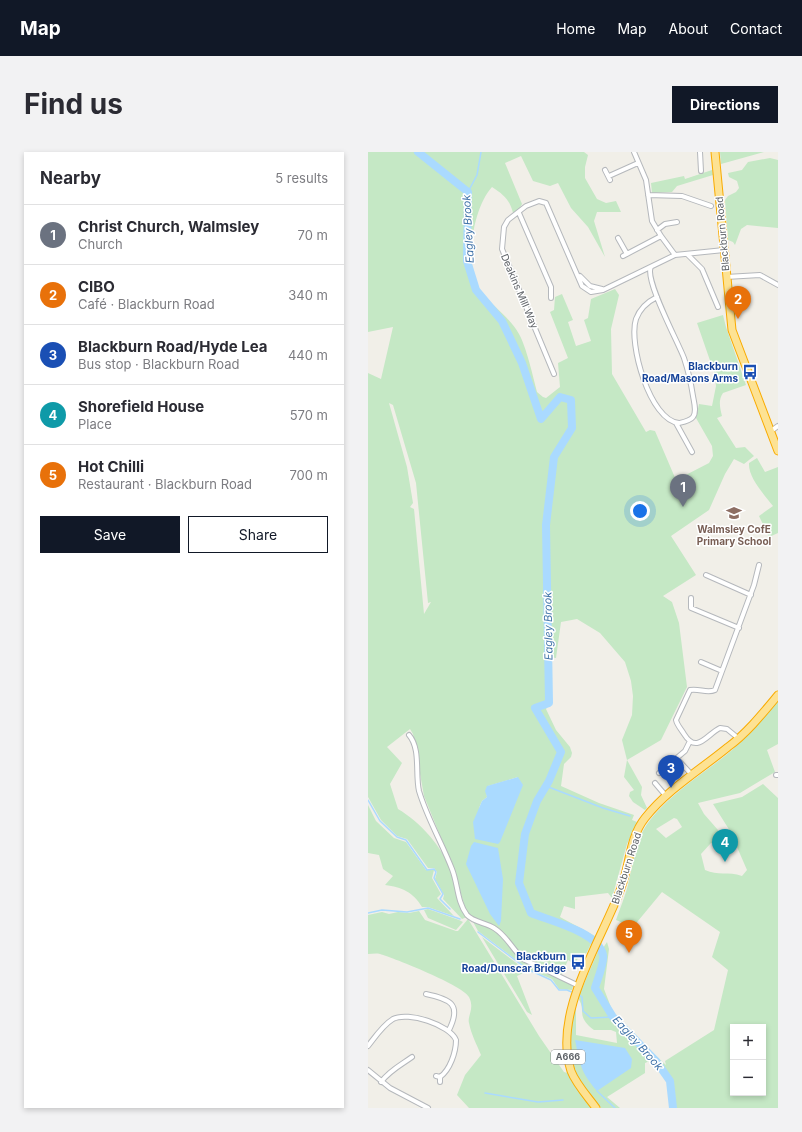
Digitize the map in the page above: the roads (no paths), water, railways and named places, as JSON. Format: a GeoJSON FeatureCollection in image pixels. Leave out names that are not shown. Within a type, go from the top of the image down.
{"type":"FeatureCollection","features":[{"type":"Feature","properties":{"kind":"highway","name":"Blackburn Road"},"geometry":{"type":"LineString","coordinates":[[715,152],[732,330],[778,451]]}},
{"type":"Feature","properties":{"kind":"highway","name":"Blackburn Road"},"geometry":{"type":"LineString","coordinates":[[596,1108],[575,1078],[569,1062],[566,1029],[574,998],[621,887],[638,830],[645,818],[666,796],[738,738],[778,695]]}},
{"type":"Feature","properties":{"kind":"street"},"geometry":{"type":"LineString","coordinates":[[634,152],[646,180],[650,214],[656,230],[675,255],[724,250]]}},
{"type":"Feature","properties":{"kind":"street"},"geometry":{"type":"LineString","coordinates":[[700,152],[701,171]]}},
{"type":"Feature","properties":{"kind":"street"},"geometry":{"type":"LineString","coordinates":[[605,170],[609,178],[638,162]]}},
{"type":"Feature","properties":{"kind":"street"},"geometry":{"type":"LineString","coordinates":[[648,195],[682,196],[711,206]]}},
{"type":"Feature","properties":{"kind":"street","name":"Deakins Mill Way"},"geometry":{"type":"LineString","coordinates":[[554,374],[502,249],[502,235],[506,223],[520,213],[526,206],[539,201],[546,203],[572,262],[586,283],[603,290],[675,255]]}},
{"type":"Feature","properties":{"kind":"street"},"geometry":{"type":"LineString","coordinates":[[520,213],[552,286],[551,298]]}},
{"type":"Feature","properties":{"kind":"street"},"geometry":{"type":"LineString","coordinates":[[656,230],[677,222]]}},
{"type":"Feature","properties":{"kind":"street"},"geometry":{"type":"LineString","coordinates":[[620,240],[625,255],[661,236]]}},
{"type":"Feature","properties":{"kind":"street"},"geometry":{"type":"LineString","coordinates":[[687,254],[702,269],[718,307]]}},
{"type":"Feature","properties":{"kind":"street"},"geometry":{"type":"LineString","coordinates":[[652,267],[649,272],[657,298],[683,356],[694,398],[695,413],[692,418],[684,422],[676,423]]}},
{"type":"Feature","properties":{"kind":"street"},"geometry":{"type":"LineString","coordinates":[[726,277],[760,275],[778,285]]}},
{"type":"Feature","properties":{"kind":"street"},"geometry":{"type":"LineString","coordinates":[[657,298],[645,304],[636,320],[634,333],[636,353],[641,373],[652,398],[664,414],[676,423],[692,452]]}},
{"type":"Feature","properties":{"kind":"street"},"geometry":{"type":"LineString","coordinates":[[771,431],[778,426]]}},
{"type":"Feature","properties":{"kind":"street"},"geometry":{"type":"LineString","coordinates":[[738,738],[727,729],[720,728],[703,741],[696,743],[690,741],[676,722],[690,690],[696,689],[710,692],[715,690],[751,595],[760,565]]}},
{"type":"Feature","properties":{"kind":"street"},"geometry":{"type":"LineString","coordinates":[[709,575],[751,595]]}},
{"type":"Feature","properties":{"kind":"street"},"geometry":{"type":"LineString","coordinates":[[689,612],[692,598]]}},
{"type":"Feature","properties":{"kind":"street"},"geometry":{"type":"LineString","coordinates":[[691,608],[738,628]]}},
{"type":"Feature","properties":{"kind":"street"},"geometry":{"type":"LineString","coordinates":[[702,664],[722,671]]}},
{"type":"Feature","properties":{"kind":"street"},"geometry":{"type":"LineString","coordinates":[[410,735],[415,749],[419,791],[452,870],[461,903],[468,917],[493,927],[505,936],[523,959],[578,988]]}},
{"type":"Feature","properties":{"kind":"street"},"geometry":{"type":"LineString","coordinates":[[659,773],[684,751],[690,741]]}},
{"type":"Feature","properties":{"kind":"street"},"geometry":{"type":"LineString","coordinates":[[680,762],[692,775]]}},
{"type":"Feature","properties":{"kind":"street"},"geometry":{"type":"LineString","coordinates":[[655,783],[666,796]]}},
{"type":"Feature","properties":{"kind":"street"},"geometry":{"type":"LineString","coordinates":[[426,994],[434,993],[448,999],[453,1005],[454,1017],[449,1030]]}},
{"type":"Feature","properties":{"kind":"street"},"geometry":{"type":"LineString","coordinates":[[368,1046],[390,1021],[401,1016],[424,1019],[449,1030],[456,1040],[456,1051],[447,1069],[439,1079]]}},
{"type":"Feature","properties":{"kind":"street"},"geometry":{"type":"LineString","coordinates":[[381,1082],[390,1071],[401,1066],[407,1059],[412,1057]]}},
{"type":"Feature","properties":{"kind":"street"},"geometry":{"type":"LineString","coordinates":[[368,1070],[381,1082],[420,1106],[428,1108]]}},
{"type":"Feature","properties":{"kind":"water"},"geometry":{"type":"Polygon","coordinates":[[[518,777],[523,785],[500,842],[498,844],[475,839],[473,822],[482,801],[487,797],[485,791],[487,786],[518,777]]]}},
{"type":"Feature","properties":{"kind":"water"},"geometry":{"type":"Polygon","coordinates":[[[474,842],[498,848],[503,879],[501,921],[499,926],[490,914],[466,864],[471,846],[474,842]]]}},
{"type":"Feature","properties":{"kind":"water"},"geometry":{"type":"Polygon","coordinates":[[[575,1040],[625,1048],[632,1059],[631,1068],[597,1091],[584,1072],[575,1040]]]}},
{"type":"Feature","properties":{"kind":"waterway","name":"Eagley Brook"},"geometry":{"type":"LineString","coordinates":[[418,152],[468,192],[467,261],[476,290],[502,321],[522,363],[541,419],[560,397],[571,400],[572,428],[554,457],[546,525],[549,703],[535,708],[561,752],[549,781],[537,801],[525,834],[519,883],[531,913],[573,928],[592,940],[599,947],[603,958],[595,988],[613,1017],[656,1061],[670,1081],[673,1108]]}},
{"type":"Feature","properties":{"kind":"waterway"},"geometry":{"type":"LineString","coordinates":[[468,192],[477,175],[481,152]]}},
{"type":"Feature","properties":{"kind":"waterway"},"geometry":{"type":"LineString","coordinates":[[546,786],[603,808],[630,816]]}},
{"type":"Feature","properties":{"kind":"waterway"},"geometry":{"type":"LineString","coordinates":[[368,800],[380,821],[397,837],[406,840],[427,870],[434,869],[436,872],[434,878],[443,894],[440,899],[450,909]]}},
{"type":"Feature","properties":{"kind":"waterway"},"geometry":{"type":"LineString","coordinates":[[368,913],[382,910],[407,912],[428,908],[460,919]]}},
{"type":"Feature","properties":{"kind":"waterway"},"geometry":{"type":"LineString","coordinates":[[478,932],[527,969],[551,980],[559,990],[567,990],[574,993]]}},
{"type":"Feature","properties":{"kind":"waterway"},"geometry":{"type":"LineString","coordinates":[[579,995],[582,997],[583,1011],[591,1018],[613,1017]]}},
{"type":"Feature","properties":{"kind":"waterway"},"geometry":{"type":"LineString","coordinates":[[597,1091],[615,1108]]}},
{"type":"Feature","properties":{"kind":"waterway"},"geometry":{"type":"LineString","coordinates":[[485,1093],[538,1102],[563,1100]]}},
{"type":"Feature","properties":{"kind":"place","name":"CIBO"},"geometry":{"type":"Point","coordinates":[738,319]}},
{"type":"Feature","properties":{"kind":"place","name":"Blackburn Road/Masons Arms"},"geometry":{"type":"Point","coordinates":[750,372]}},
{"type":"Feature","properties":{"kind":"place","name":"Christ Church, Walmsley"},"geometry":{"type":"Point","coordinates":[683,507]}},
{"type":"Feature","properties":{"kind":"place","name":"Walmsley CofE Primary School"},"geometry":{"type":"Point","coordinates":[734,513]}},
{"type":"Feature","properties":{"kind":"place","name":"Blackburn Road/Hyde Lea"},"geometry":{"type":"Point","coordinates":[671,788]}},
{"type":"Feature","properties":{"kind":"place","name":"Shorefield House"},"geometry":{"type":"Point","coordinates":[725,862]}},
{"type":"Feature","properties":{"kind":"place","name":"Hot Chilli"},"geometry":{"type":"Point","coordinates":[629,953]}},
{"type":"Feature","properties":{"kind":"place","name":"Blackburn Road/Dunscar Bridge"},"geometry":{"type":"Point","coordinates":[578,962]}}]}
